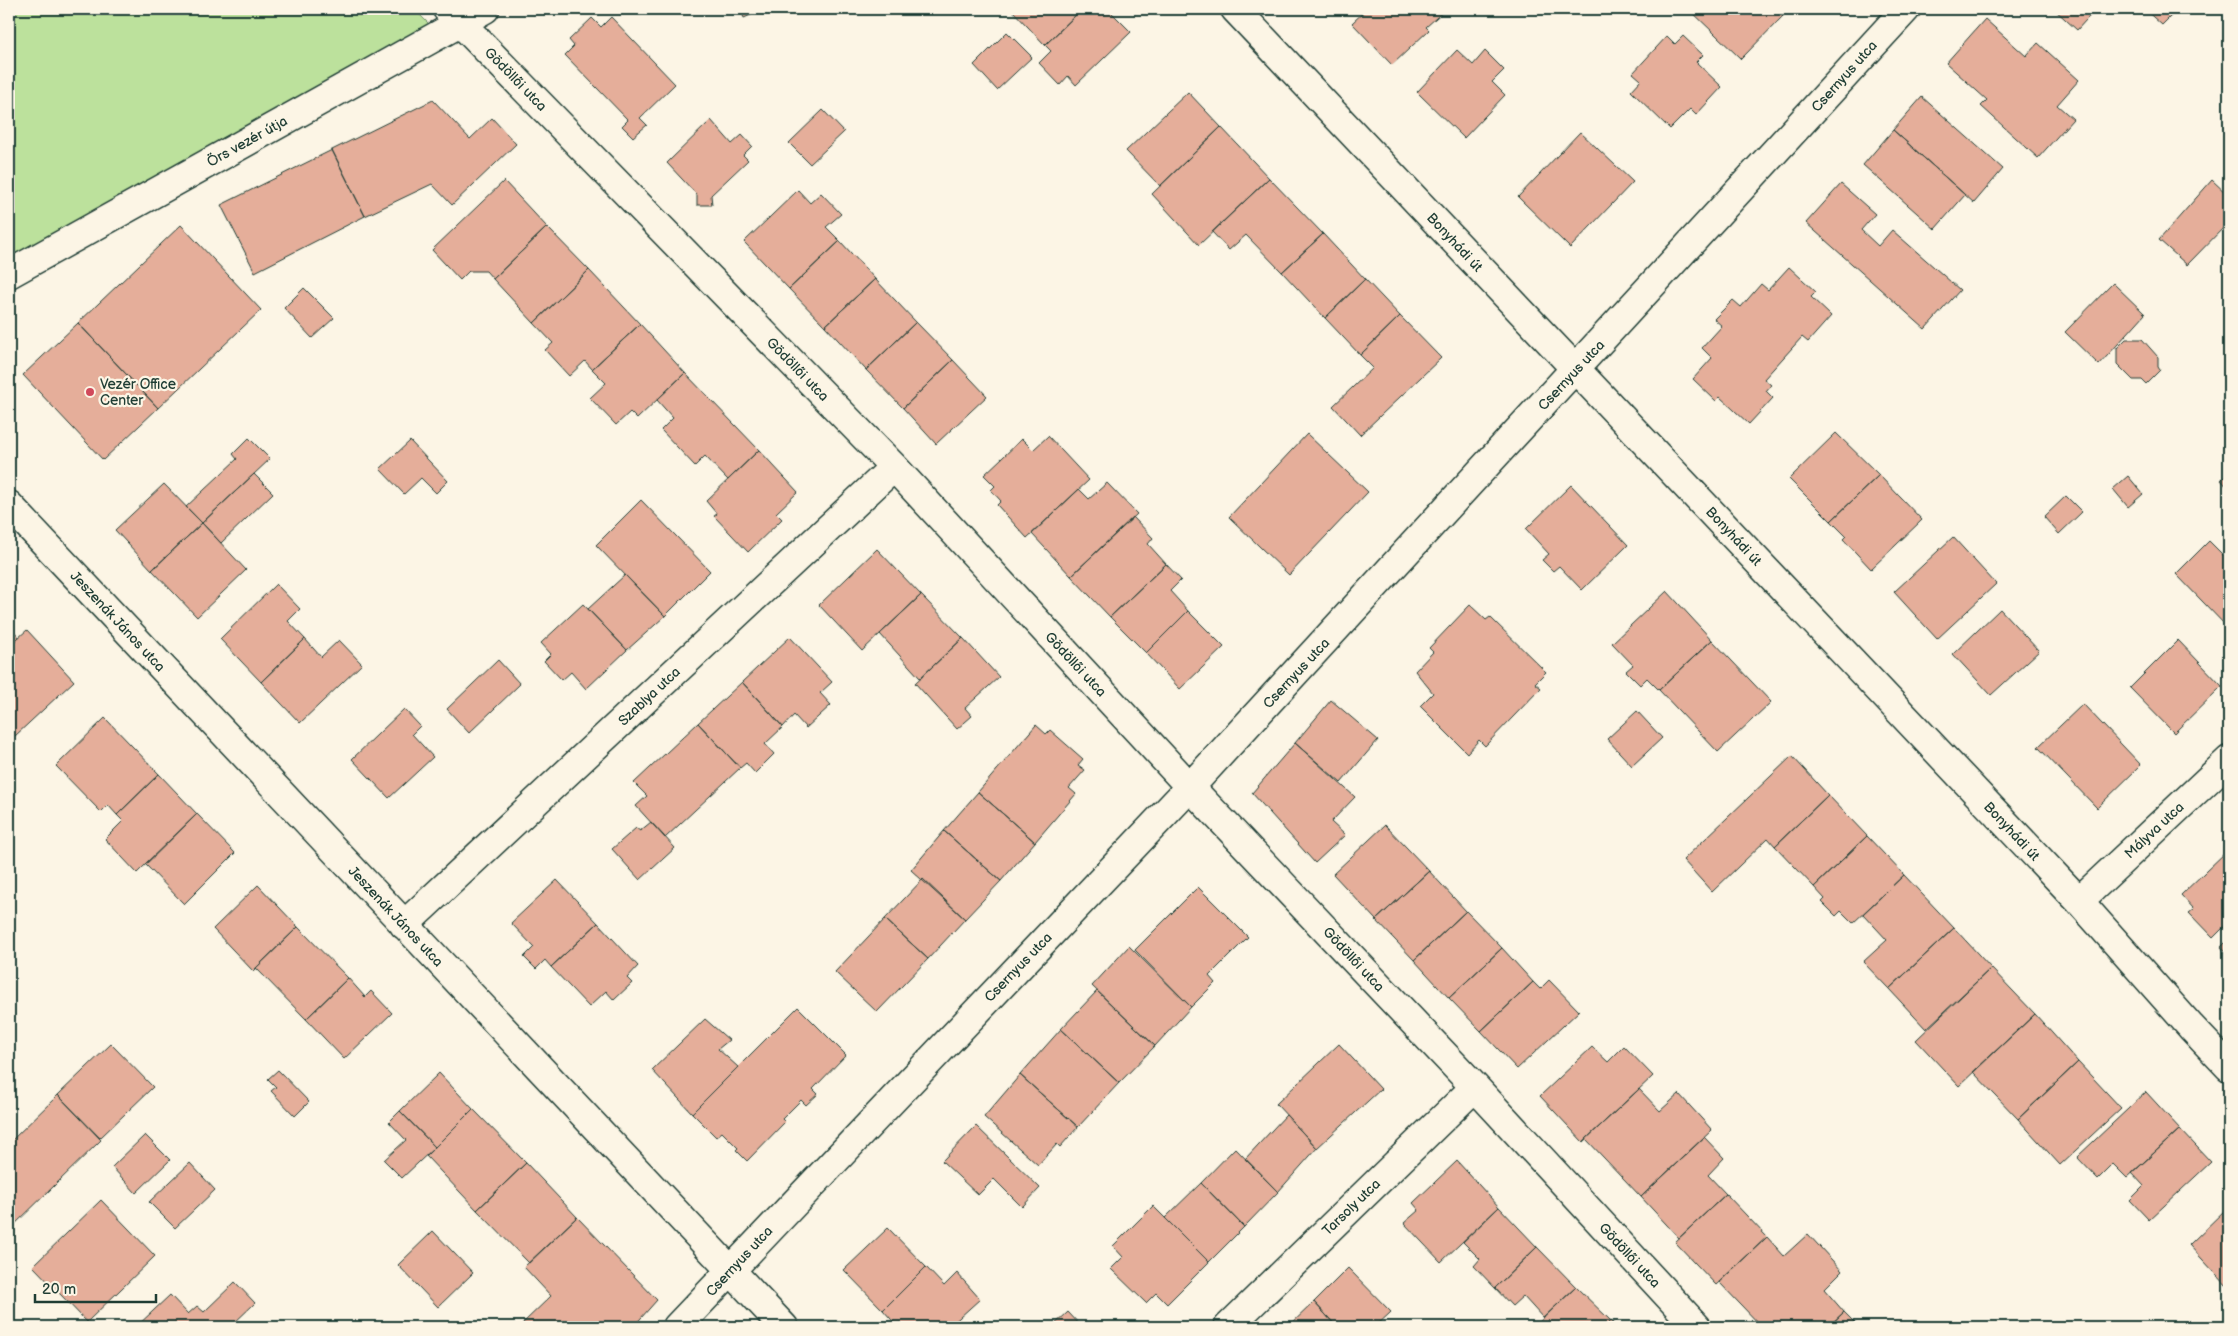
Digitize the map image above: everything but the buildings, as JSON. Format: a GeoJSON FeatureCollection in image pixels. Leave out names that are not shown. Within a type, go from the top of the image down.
{"type":"FeatureCollection","features":[{"type":"Feature","properties":{"kind":"street","name":"Örs vezér útja"},"geometry":{"type":"LineString","coordinates":[[9,274],[453,16],[485,9]]}},
{"type":"Feature","properties":{"kind":"street","name":"Bonyhádi út"},"geometry":{"type":"LineString","coordinates":[[1235,9],[2079,901],[2229,1067]]}},
{"type":"Feature","properties":{"kind":"street","name":"Csernyus utca"},"geometry":{"type":"LineString","coordinates":[[676,1327],[1190,787],[1576,370],[1906,9]]}},
{"type":"Feature","properties":{"kind":"street","name":"Gödöllői utca"},"geometry":{"type":"LineString","coordinates":[[453,16],[894,467],[1190,787],[1475,1087],[1697,1327]]}},
{"type":"Feature","properties":{"kind":"street","name":"Szablya utca"},"geometry":{"type":"LineString","coordinates":[[404,925],[894,467]]}},
{"type":"Feature","properties":{"kind":"street","name":"Jeszenák János utca"},"geometry":{"type":"LineString","coordinates":[[9,505],[784,1327]]}},
{"type":"Feature","properties":{"kind":"street","name":"Mályva utca"},"geometry":{"type":"LineString","coordinates":[[2079,901],[2229,760]]}},
{"type":"Feature","properties":{"kind":"street","name":"Tarsoly utca"},"geometry":{"type":"LineString","coordinates":[[1228,1327],[1475,1087]]}},
{"type":"Feature","properties":{"kind":"green space"},"geometry":{"type":"Polygon","coordinates":[[[9,9],[414,9],[430,25],[9,290],[9,9]]]}},
{"type":"Feature","properties":{"kind":"place","name":"Vezér Office Center"},"geometry":{"type":"Point","coordinates":[90,392]}}]}
